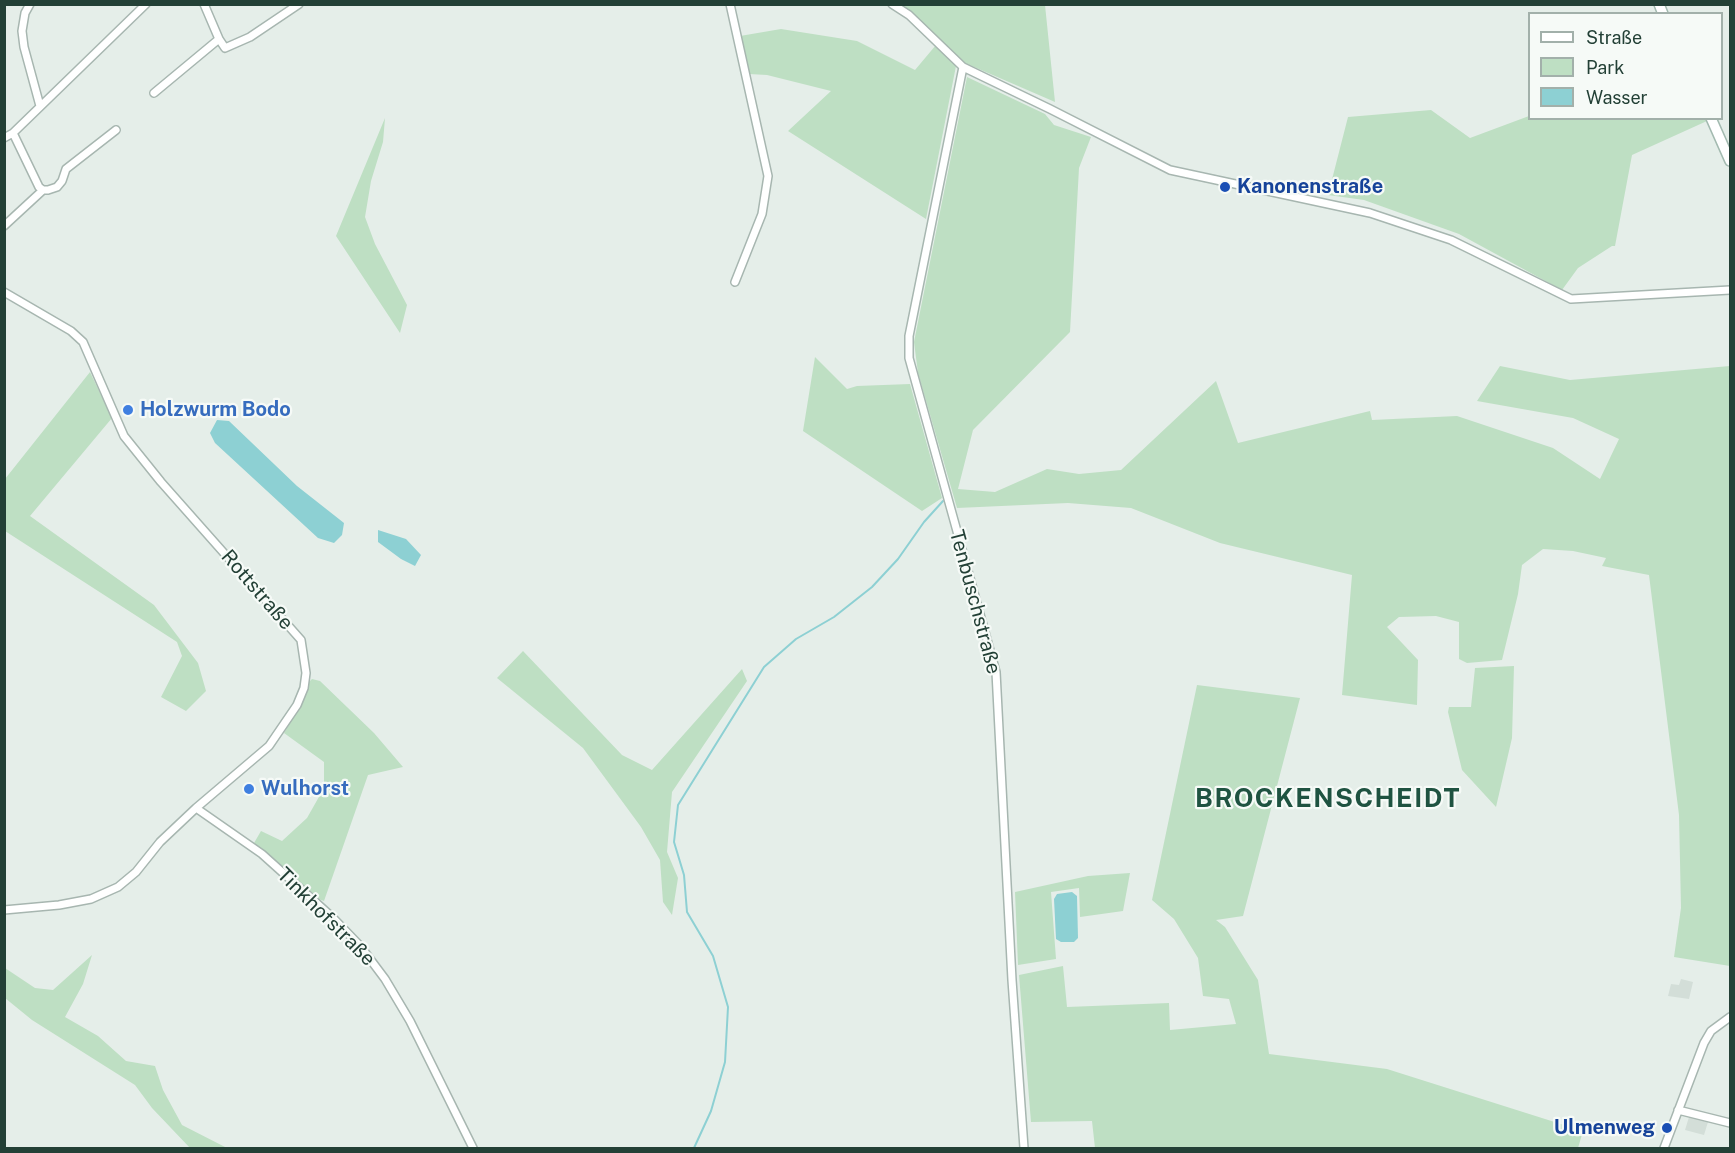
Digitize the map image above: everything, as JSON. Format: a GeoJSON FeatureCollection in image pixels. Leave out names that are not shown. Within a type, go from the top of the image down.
{"type":"FeatureCollection","features":[{"type":"Feature","properties":{"kind":"street"},"geometry":{"type":"LineString","coordinates":[[30,4],[25,14],[23,39],[40,106]]}},
{"type":"Feature","properties":{"kind":"street"},"geometry":{"type":"LineString","coordinates":[[4,138],[13,133],[146,4]]}},
{"type":"Feature","properties":{"kind":"street"},"geometry":{"type":"LineString","coordinates":[[204,4],[225,48],[250,37],[299,4]]}},
{"type":"Feature","properties":{"kind":"street"},"geometry":{"type":"LineString","coordinates":[[730,4],[768,176],[762,214],[735,282]]}},
{"type":"Feature","properties":{"kind":"street"},"geometry":{"type":"LineString","coordinates":[[892,4],[909,15],[963,67],[1170,170],[1370,213],[1451,240],[1571,299],[1731,290]]}},
{"type":"Feature","properties":{"kind":"street"},"geometry":{"type":"LineString","coordinates":[[154,93],[219,39]]}},
{"type":"Feature","properties":{"kind":"street","name":"Tenbuschstraße"},"geometry":{"type":"LineString","coordinates":[[963,67],[909,336],[909,358],[996,672],[1012,980],[1024,1149]]}},
{"type":"Feature","properties":{"kind":"street"},"geometry":{"type":"LineString","coordinates":[[1712,120],[1731,161]]}},
{"type":"Feature","properties":{"kind":"street"},"geometry":{"type":"LineString","coordinates":[[4,226],[43,190],[57,187],[66,169],[116,130]]}},
{"type":"Feature","properties":{"kind":"street"},"geometry":{"type":"LineString","coordinates":[[13,133],[39,187],[43,190]]}},
{"type":"Feature","properties":{"kind":"street","name":"Rottstraße"},"geometry":{"type":"LineString","coordinates":[[4,292],[71,331],[83,342],[124,436],[161,482],[301,640],[306,673],[304,688],[297,705],[269,746],[196,808],[160,842],[136,872],[118,887],[91,899],[60,905],[4,910]]}},
{"type":"Feature","properties":{"kind":"street","name":"Tinkhofstraße"},"geometry":{"type":"LineString","coordinates":[[196,808],[262,854],[332,917],[361,947],[385,979],[410,1021],[473,1149]]}},
{"type":"Feature","properties":{"kind":"street"},"geometry":{"type":"LineString","coordinates":[[1664,1149],[1704,1043],[1711,1030],[1731,1017]]}},
{"type":"Feature","properties":{"kind":"street"},"geometry":{"type":"LineString","coordinates":[[1678,1110],[1731,1123]]}},
{"type":"Feature","properties":{"kind":"shaded area"},"geometry":{"type":"Polygon","coordinates":[[[1681,979],[1693,982],[1689,999],[1668,996],[1671,984],[1679,985],[1681,979]]]}},
{"type":"Feature","properties":{"kind":"shaded area"},"geometry":{"type":"Polygon","coordinates":[[[1689,1117],[1708,1122],[1704,1135],[1685,1130],[1689,1117]]]}},
{"type":"Feature","properties":{"kind":"green space"},"geometry":{"type":"Polygon","coordinates":[[[902,5],[1045,5],[1055,102],[965,63],[902,5]]]}},
{"type":"Feature","properties":{"kind":"green space"},"geometry":{"type":"Polygon","coordinates":[[[781,29],[857,41],[915,70],[936,45],[956,66],[926,219],[788,131],[831,91],[767,75],[749,74],[740,36],[781,29]]]}},
{"type":"Feature","properties":{"kind":"green space"},"geometry":{"type":"Polygon","coordinates":[[[967,77],[1045,114],[1054,125],[1091,137],[1079,168],[1070,332],[973,430],[958,489],[995,492],[1047,469],[1079,474],[1121,470],[1216,381],[1238,443],[1370,411],[1372,420],[1457,416],[1553,448],[1600,479],[1619,439],[1573,418],[1477,401],[1500,366],[1570,380],[1730,366],[1730,966],[1674,957],[1681,908],[1679,815],[1649,575],[1602,566],[1606,558],[1573,551],[1543,549],[1522,565],[1518,594],[1502,660],[1467,663],[1459,659],[1459,622],[1436,616],[1399,617],[1387,627],[1418,660],[1417,705],[1342,695],[1352,575],[1220,543],[1131,508],[1068,503],[957,508],[918,373],[914,342],[967,77]]]}},
{"type":"Feature","properties":{"kind":"green space"},"geometry":{"type":"Polygon","coordinates":[[[1431,110],[1470,138],[1528,116],[1528,120],[1707,121],[1632,155],[1615,246],[1578,268],[1562,290],[1459,234],[1364,200],[1328,195],[1348,117],[1431,110]]]}},
{"type":"Feature","properties":{"kind":"green space"},"geometry":{"type":"Polygon","coordinates":[[[385,118],[383,142],[371,181],[365,217],[375,244],[407,305],[400,333],[336,236],[385,118]]]}},
{"type":"Feature","properties":{"kind":"green space"},"geometry":{"type":"Polygon","coordinates":[[[815,357],[847,389],[857,386],[910,384],[942,498],[922,511],[803,431],[815,357]]]}},
{"type":"Feature","properties":{"kind":"green space"},"geometry":{"type":"Polygon","coordinates":[[[90,372],[112,418],[30,516],[154,605],[198,663],[206,691],[186,711],[161,697],[182,656],[177,642],[5,531],[5,479],[90,372]]]}},
{"type":"Feature","properties":{"kind":"green space"},"geometry":{"type":"Polygon","coordinates":[[[523,651],[622,755],[652,770],[742,669],[747,681],[672,792],[667,852],[678,878],[672,915],[663,902],[660,860],[641,827],[583,748],[497,678],[523,651]]]}},
{"type":"Feature","properties":{"kind":"green space"},"geometry":{"type":"Polygon","coordinates":[[[1514,666],[1512,738],[1496,807],[1462,770],[1448,712],[1449,707],[1471,707],[1475,668],[1514,666]]]}},
{"type":"Feature","properties":{"kind":"green space"},"geometry":{"type":"Polygon","coordinates":[[[312,679],[320,681],[374,733],[403,767],[368,775],[324,901],[316,898],[254,843],[261,831],[282,841],[307,818],[324,788],[324,762],[284,733],[312,679]]]}},
{"type":"Feature","properties":{"kind":"green space"},"geometry":{"type":"Polygon","coordinates":[[[1197,685],[1300,698],[1243,916],[1216,920],[1225,927],[1258,980],[1269,1054],[1387,1069],[1583,1131],[1578,1148],[1095,1148],[1092,1121],[1031,1122],[1019,975],[1063,966],[1067,1007],[1169,1003],[1170,1030],[1236,1024],[1229,999],[1203,996],[1198,958],[1174,919],[1152,900],[1197,685]]]}},
{"type":"Feature","properties":{"kind":"green space"},"geometry":{"type":"Polygon","coordinates":[[[1130,873],[1123,911],[1080,917],[1079,888],[1051,892],[1056,959],[1018,965],[1015,892],[1088,876],[1130,873]]]}},
{"type":"Feature","properties":{"kind":"green space"},"geometry":{"type":"Polygon","coordinates":[[[92,955],[83,984],[65,1017],[98,1036],[126,1061],[155,1066],[163,1090],[182,1125],[227,1148],[190,1148],[152,1108],[135,1085],[32,1020],[5,998],[5,968],[35,988],[53,990],[92,955]]]}},
{"type":"Feature","properties":{"kind":"water"},"geometry":{"type":"Polygon","coordinates":[[[217,420],[229,421],[297,486],[344,523],[342,535],[334,543],[318,538],[215,443],[210,433],[217,420]]]}},
{"type":"Feature","properties":{"kind":"water"},"geometry":{"type":"Polygon","coordinates":[[[378,530],[406,539],[421,555],[415,566],[378,542],[378,530]]]}},
{"type":"Feature","properties":{"kind":"water"},"geometry":{"type":"Polygon","coordinates":[[[1072,892],[1077,896],[1078,938],[1074,942],[1061,942],[1056,939],[1054,899],[1057,894],[1072,892]]]}},
{"type":"Feature","properties":{"kind":"waterway"},"geometry":{"type":"LineString","coordinates":[[694,1148],[711,1111],[725,1062],[728,1007],[713,956],[687,912],[684,875],[674,842],[678,805],[764,667],[796,639],[834,617],[872,587],[898,559],[924,522],[943,501]]}},
{"type":"Feature","properties":{"kind":"place","name":"Kanonenstraße"},"geometry":{"type":"Point","coordinates":[1225,187]}},
{"type":"Feature","properties":{"kind":"place","name":"Holzwurm Bodo"},"geometry":{"type":"Point","coordinates":[128,410]}},
{"type":"Feature","properties":{"kind":"place","name":"Wulhorst"},"geometry":{"type":"Point","coordinates":[249,789]}},
{"type":"Feature","properties":{"kind":"place","name":"Ulmenweg"},"geometry":{"type":"Point","coordinates":[1667,1128]}},
{"type":"Feature","properties":{"kind":"district","name":"BROCKENSCHEIDT"},"geometry":{"type":"Point","coordinates":[1328,799]}}]}
